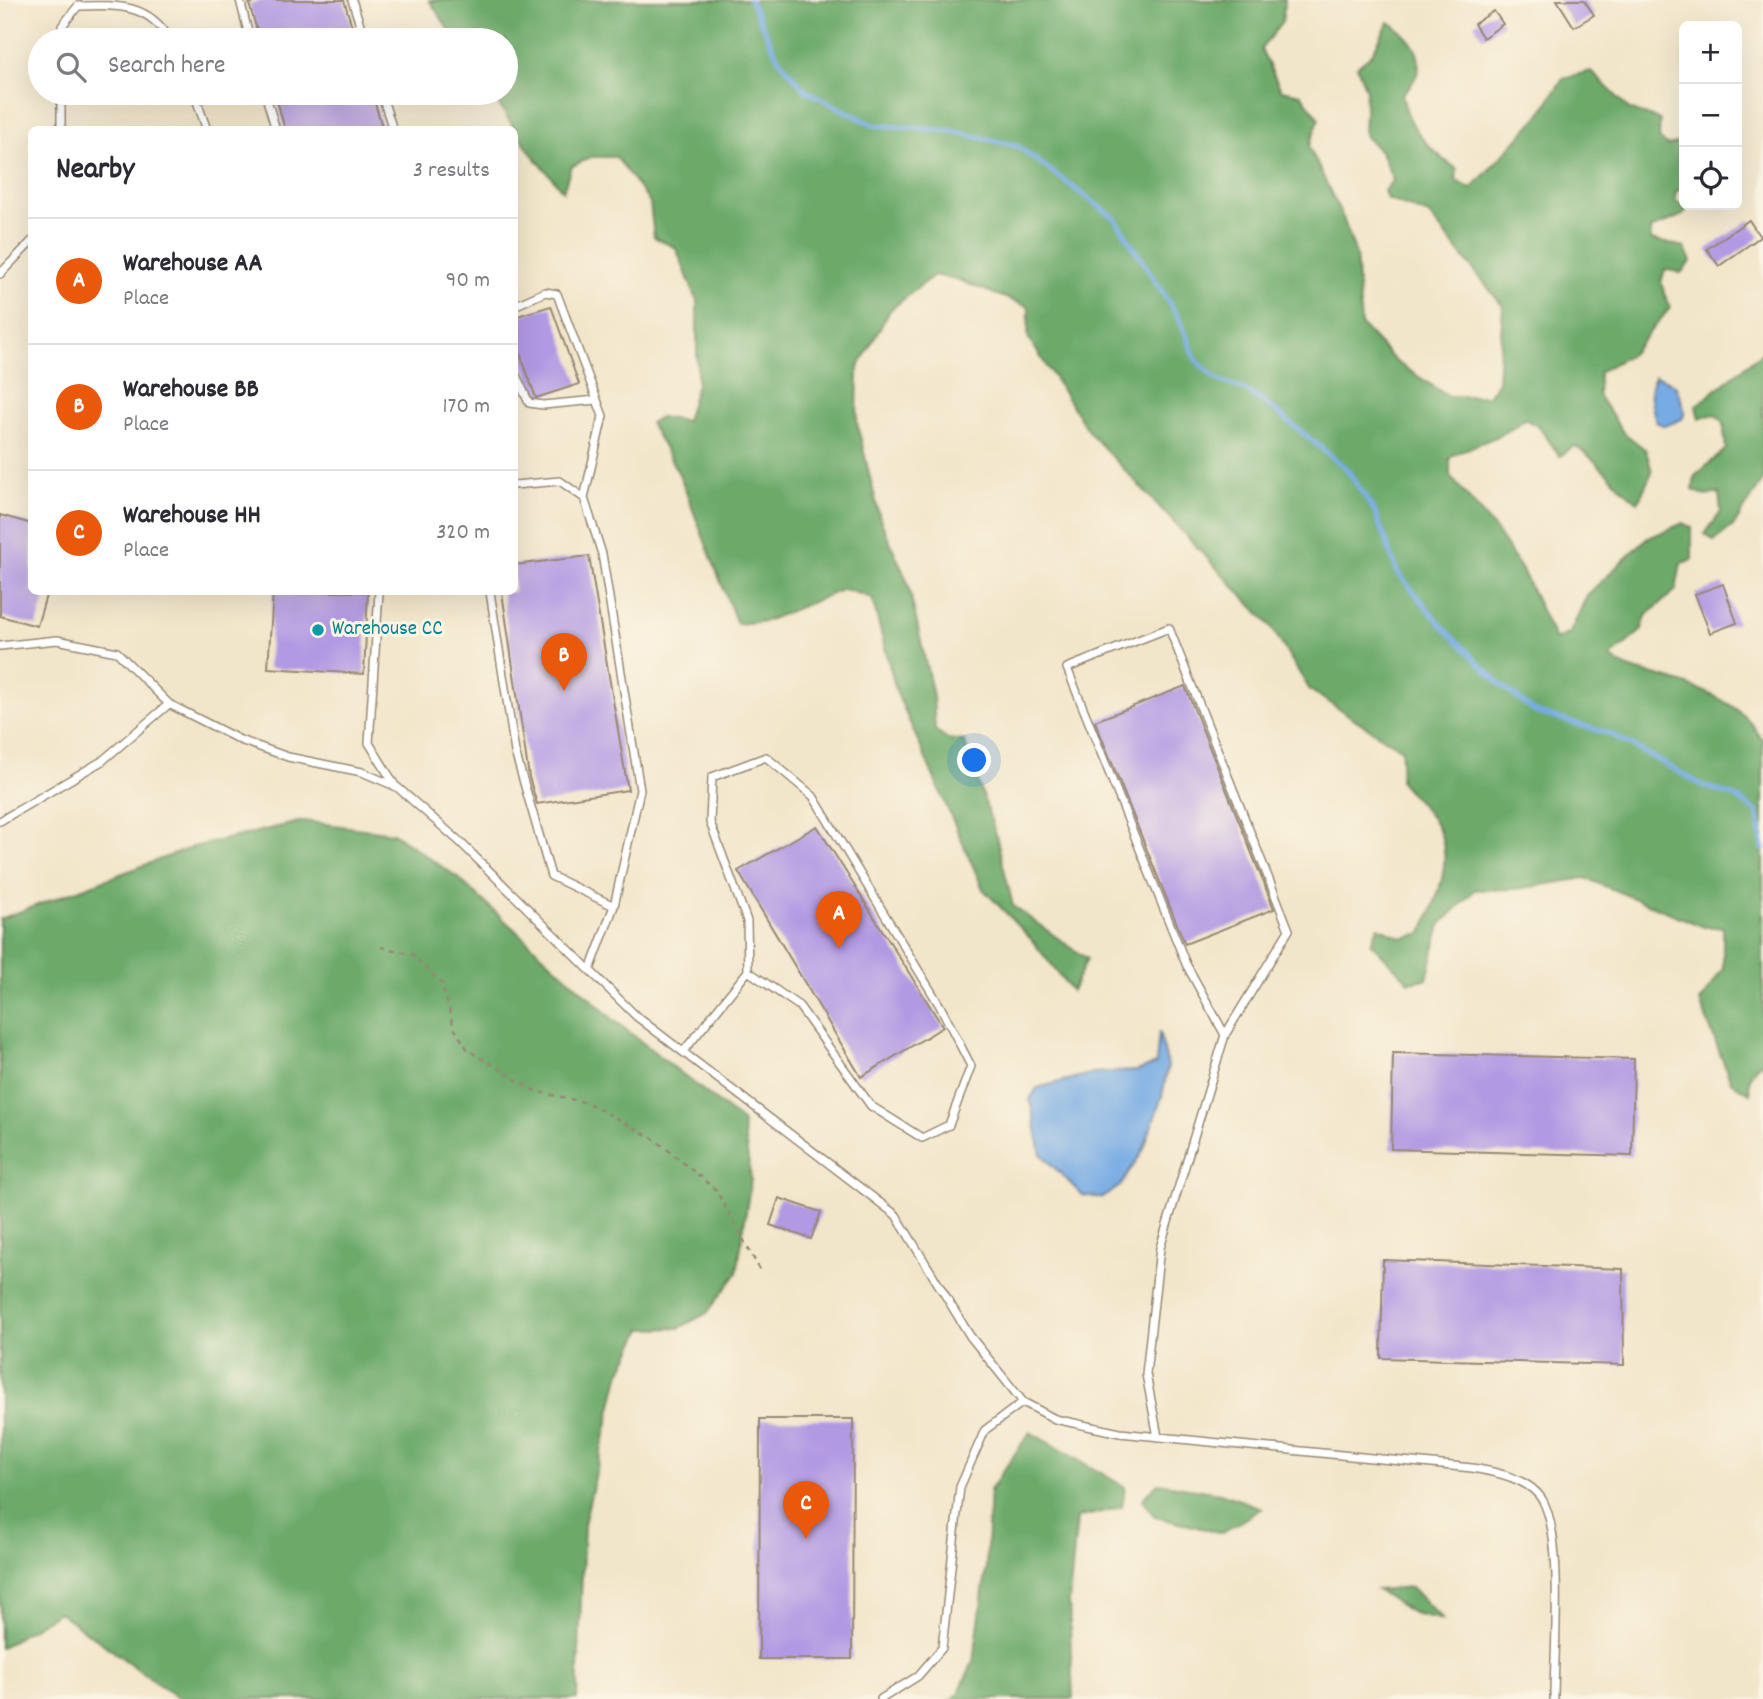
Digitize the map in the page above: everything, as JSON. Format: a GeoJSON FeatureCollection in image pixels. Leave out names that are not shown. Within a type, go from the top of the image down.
{"type":"FeatureCollection","features":[{"type":"Feature","properties":{"kind":"lane"},"geometry":{"type":"LineString","coordinates":[[240,0],[247,28]]}},
{"type":"Feature","properties":{"kind":"lane"},"geometry":{"type":"LineString","coordinates":[[352,0],[361,28]]}},
{"type":"Feature","properties":{"kind":"lane"},"geometry":{"type":"LineString","coordinates":[[62,28],[78,6],[123,5],[160,23],[163,28]]}},
{"type":"Feature","properties":{"kind":"lane"},"geometry":{"type":"LineString","coordinates":[[61,105],[61,126]]}},
{"type":"Feature","properties":{"kind":"lane"},"geometry":{"type":"LineString","coordinates":[[198,105],[206,126]]}},
{"type":"Feature","properties":{"kind":"lane"},"geometry":{"type":"LineString","coordinates":[[269,105],[275,126]]}},
{"type":"Feature","properties":{"kind":"lane"},"geometry":{"type":"LineString","coordinates":[[385,105],[392,126]]}},
{"type":"Feature","properties":{"kind":"lane"},"geometry":{"type":"LineString","coordinates":[[0,274],[28,245]]}},
{"type":"Feature","properties":{"kind":"lane"},"geometry":{"type":"LineString","coordinates":[[518,304],[545,292],[557,294],[603,416],[584,498],[602,554],[640,789],[614,906],[590,970]]}},
{"type":"Feature","properties":{"kind":"lane"},"geometry":{"type":"LineString","coordinates":[[518,380],[529,403],[543,405],[597,400]]}},
{"type":"Feature","properties":{"kind":"lane"},"geometry":{"type":"LineString","coordinates":[[518,485],[560,481],[584,498]]}},
{"type":"Feature","properties":{"kind":"lane"},"geometry":{"type":"LineString","coordinates":[[379,595],[369,743],[397,787],[459,841],[636,1016],[896,1215],[970,1336],[1023,1402],[1055,1419],[1120,1433],[1472,1468],[1511,1475],[1542,1499],[1555,1541],[1554,1699]]}},
{"type":"Feature","properties":{"kind":"lane"},"geometry":{"type":"LineString","coordinates":[[490,595],[515,752],[551,876],[614,906]]}},
{"type":"Feature","properties":{"kind":"lane"},"geometry":{"type":"LineString","coordinates":[[1158,1437],[1146,1374],[1160,1248],[1225,1035],[1289,930],[1169,628],[1067,668],[1186,964],[1225,1035]]}},
{"type":"Feature","properties":{"kind":"lane"},"geometry":{"type":"LineString","coordinates":[[0,646],[57,640],[117,652],[169,704],[240,740],[288,757],[362,772],[397,787]]}},
{"type":"Feature","properties":{"kind":"lane"},"geometry":{"type":"LineString","coordinates":[[0,821],[102,761],[169,704]]}},
{"type":"Feature","properties":{"kind":"lane"},"geometry":{"type":"LineString","coordinates":[[684,1052],[748,971],[747,921],[709,822],[712,777],[766,757],[813,796],[940,1006],[971,1066],[949,1125],[922,1138],[871,1106],[799,1006],[748,971]]}},
{"type":"Feature","properties":{"kind":"lane"},"geometry":{"type":"LineString","coordinates":[[881,1699],[918,1676],[942,1648],[960,1487],[985,1430],[1023,1402]]}},
{"type":"Feature","properties":{"kind":"path"},"geometry":{"type":"LineString","coordinates":[[382,947],[412,954],[442,984],[454,1028],[468,1050],[535,1091],[588,1103],[656,1140],[716,1190],[761,1270]]}},
{"type":"Feature","properties":{"kind":"green space"},"geometry":{"type":"Polygon","coordinates":[[[429,0],[1285,0],[1282,22],[1261,49],[1281,90],[1301,94],[1319,119],[1309,147],[1343,218],[1356,255],[1361,325],[1395,361],[1448,396],[1488,396],[1498,382],[1503,306],[1429,215],[1387,199],[1384,191],[1393,180],[1381,152],[1364,135],[1366,90],[1357,66],[1371,55],[1389,22],[1407,38],[1418,55],[1417,74],[1402,94],[1409,117],[1429,146],[1457,169],[1456,181],[1471,189],[1539,116],[1563,78],[1591,71],[1629,109],[1660,120],[1659,138],[1668,146],[1679,143],[1679,190],[1676,191],[1675,200],[1679,203],[1679,210],[1686,210],[1683,215],[1651,229],[1651,240],[1684,247],[1691,261],[1681,273],[1665,269],[1661,283],[1670,308],[1631,354],[1599,372],[1598,395],[1623,432],[1646,450],[1652,472],[1638,502],[1581,450],[1574,446],[1560,456],[1538,426],[1524,419],[1500,435],[1450,457],[1450,476],[1494,528],[1522,570],[1555,640],[1570,633],[1587,595],[1646,539],[1683,523],[1692,528],[1692,560],[1681,563],[1676,590],[1646,616],[1641,631],[1610,657],[1629,668],[1679,682],[1720,699],[1744,716],[1760,738],[1763,738],[1763,1062],[1751,1075],[1750,1093],[1731,1082],[1700,1002],[1723,968],[1723,927],[1704,927],[1585,878],[1517,889],[1475,890],[1440,925],[1427,979],[1409,982],[1371,943],[1378,927],[1403,938],[1422,933],[1442,878],[1444,849],[1435,823],[1400,781],[1402,750],[1310,690],[1270,625],[1088,431],[1028,337],[1029,307],[961,281],[934,275],[890,310],[858,368],[857,423],[880,519],[908,583],[933,696],[935,730],[948,739],[964,741],[996,835],[1013,906],[1087,959],[1072,991],[1030,938],[983,889],[896,691],[872,598],[844,589],[766,621],[737,624],[679,474],[650,423],[660,417],[686,421],[697,384],[697,301],[676,248],[654,237],[650,203],[616,157],[591,157],[571,167],[563,191],[531,153],[518,134],[518,126],[513,126],[499,105],[518,105],[518,28],[448,28],[429,0]]]}},
{"type":"Feature","properties":{"kind":"green space"},"geometry":{"type":"Polygon","coordinates":[[[1763,352],[1763,480],[1734,525],[1714,541],[1705,534],[1721,512],[1719,493],[1706,496],[1693,490],[1695,476],[1726,449],[1723,421],[1714,414],[1699,419],[1696,406],[1763,352]]]}},
{"type":"Feature","properties":{"kind":"green space"},"geometry":{"type":"Polygon","coordinates":[[[303,821],[393,833],[457,877],[615,1021],[742,1121],[751,1178],[737,1273],[707,1313],[679,1328],[642,1329],[619,1375],[584,1524],[577,1699],[179,1699],[59,1612],[0,1648],[0,919],[193,847],[303,821]]]}},
{"type":"Feature","properties":{"kind":"green space"},"geometry":{"type":"Polygon","coordinates":[[[1030,1432],[1125,1487],[1122,1507],[1077,1518],[1069,1601],[1073,1699],[952,1699],[959,1692],[974,1660],[986,1568],[990,1490],[1030,1432]]]}},
{"type":"Feature","properties":{"kind":"green space"},"geometry":{"type":"Polygon","coordinates":[[[1158,1483],[1220,1493],[1262,1508],[1222,1533],[1155,1517],[1142,1499],[1158,1483]]]}},
{"type":"Feature","properties":{"kind":"green space"},"geometry":{"type":"Polygon","coordinates":[[[1411,1587],[1443,1620],[1413,1613],[1377,1590],[1411,1587]]]}},
{"type":"Feature","properties":{"kind":"water"},"geometry":{"type":"Polygon","coordinates":[[[1655,376],[1677,388],[1685,413],[1682,419],[1665,426],[1656,422],[1652,404],[1651,387],[1655,376]]]}},
{"type":"Feature","properties":{"kind":"water"},"geometry":{"type":"Polygon","coordinates":[[[1159,1031],[1168,1066],[1162,1096],[1143,1151],[1120,1186],[1102,1198],[1082,1195],[1041,1154],[1030,1099],[1037,1088],[1093,1073],[1137,1071],[1156,1064],[1159,1031]]]}},
{"type":"Feature","properties":{"kind":"building"},"geometry":{"type":"Polygon","coordinates":[[[264,0],[344,0],[352,28],[256,28],[249,4],[264,0]]]}},
{"type":"Feature","properties":{"kind":"building"},"geometry":{"type":"Polygon","coordinates":[[[1557,0],[1584,0],[1594,15],[1574,27],[1557,0]]]}},
{"type":"Feature","properties":{"kind":"building"},"geometry":{"type":"Polygon","coordinates":[[[1494,11],[1503,24],[1483,38],[1474,24],[1494,11]]]}},
{"type":"Feature","properties":{"kind":"building"},"geometry":{"type":"Polygon","coordinates":[[[278,105],[376,105],[382,126],[284,126],[278,105]]]}},
{"type":"Feature","properties":{"kind":"building"},"geometry":{"type":"Polygon","coordinates":[[[1749,220],[1760,237],[1719,266],[1707,249],[1749,220]]]}},
{"type":"Feature","properties":{"kind":"building"},"geometry":{"type":"Polygon","coordinates":[[[551,306],[579,384],[536,398],[518,347],[518,316],[551,306]]]}},
{"type":"Feature","properties":{"kind":"building"},"geometry":{"type":"Polygon","coordinates":[[[0,515],[28,523],[28,595],[46,595],[37,626],[0,616],[0,515]]]}},
{"type":"Feature","properties":{"kind":"building"},"geometry":{"type":"Polygon","coordinates":[[[589,556],[628,790],[537,804],[529,777],[502,595],[518,595],[518,565],[589,556]]]}},
{"type":"Feature","properties":{"kind":"building"},"geometry":{"type":"Polygon","coordinates":[[[1723,584],[1737,623],[1710,633],[1695,594],[1723,584]]]}},
{"type":"Feature","properties":{"kind":"building","name":"Warehouse CC"},"geometry":{"type":"Polygon","coordinates":[[[273,595],[368,595],[364,674],[268,668],[273,595]]]}},
{"type":"Feature","properties":{"kind":"building"},"geometry":{"type":"Polygon","coordinates":[[[1185,686],[1274,909],[1185,944],[1095,721],[1185,686]]]}},
{"type":"Feature","properties":{"kind":"building"},"geometry":{"type":"Polygon","coordinates":[[[817,826],[943,1027],[861,1077],[738,871],[817,826]]]}},
{"type":"Feature","properties":{"kind":"building"},"geometry":{"type":"Polygon","coordinates":[[[1393,1053],[1634,1059],[1632,1156],[1391,1149],[1393,1053]]]}},
{"type":"Feature","properties":{"kind":"building"},"geometry":{"type":"Polygon","coordinates":[[[779,1198],[821,1212],[811,1239],[770,1225],[779,1198]]]}},
{"type":"Feature","properties":{"kind":"building"},"geometry":{"type":"Polygon","coordinates":[[[1383,1260],[1623,1269],[1624,1365],[1381,1358],[1383,1260]]]}},
{"type":"Feature","properties":{"kind":"building"},"geometry":{"type":"Polygon","coordinates":[[[760,1419],[853,1419],[852,1659],[759,1659],[760,1419]]]}},
{"type":"Feature","properties":{"kind":"waterway"},"geometry":{"type":"LineString","coordinates":[[750,0],[778,58],[805,90],[873,125],[952,131],[1017,146],[1115,218],[1180,320],[1196,360],[1216,379],[1245,390],[1272,408],[1346,468],[1375,512],[1398,573],[1443,627],[1502,686],[1535,712],[1611,734],[1702,785],[1735,797],[1757,812],[1763,849]]}},
{"type":"Feature","properties":{"kind":"place","name":"Warehouse CC"},"geometry":{"type":"Point","coordinates":[318,630]}},
{"type":"Feature","properties":{"kind":"place","name":"Warehouse BB"},"geometry":{"type":"Point","coordinates":[564,691]}},
{"type":"Feature","properties":{"kind":"place","name":"Warehouse AA"},"geometry":{"type":"Point","coordinates":[839,949]}},
{"type":"Feature","properties":{"kind":"place","name":"Warehouse HH"},"geometry":{"type":"Point","coordinates":[806,1539]}}]}
